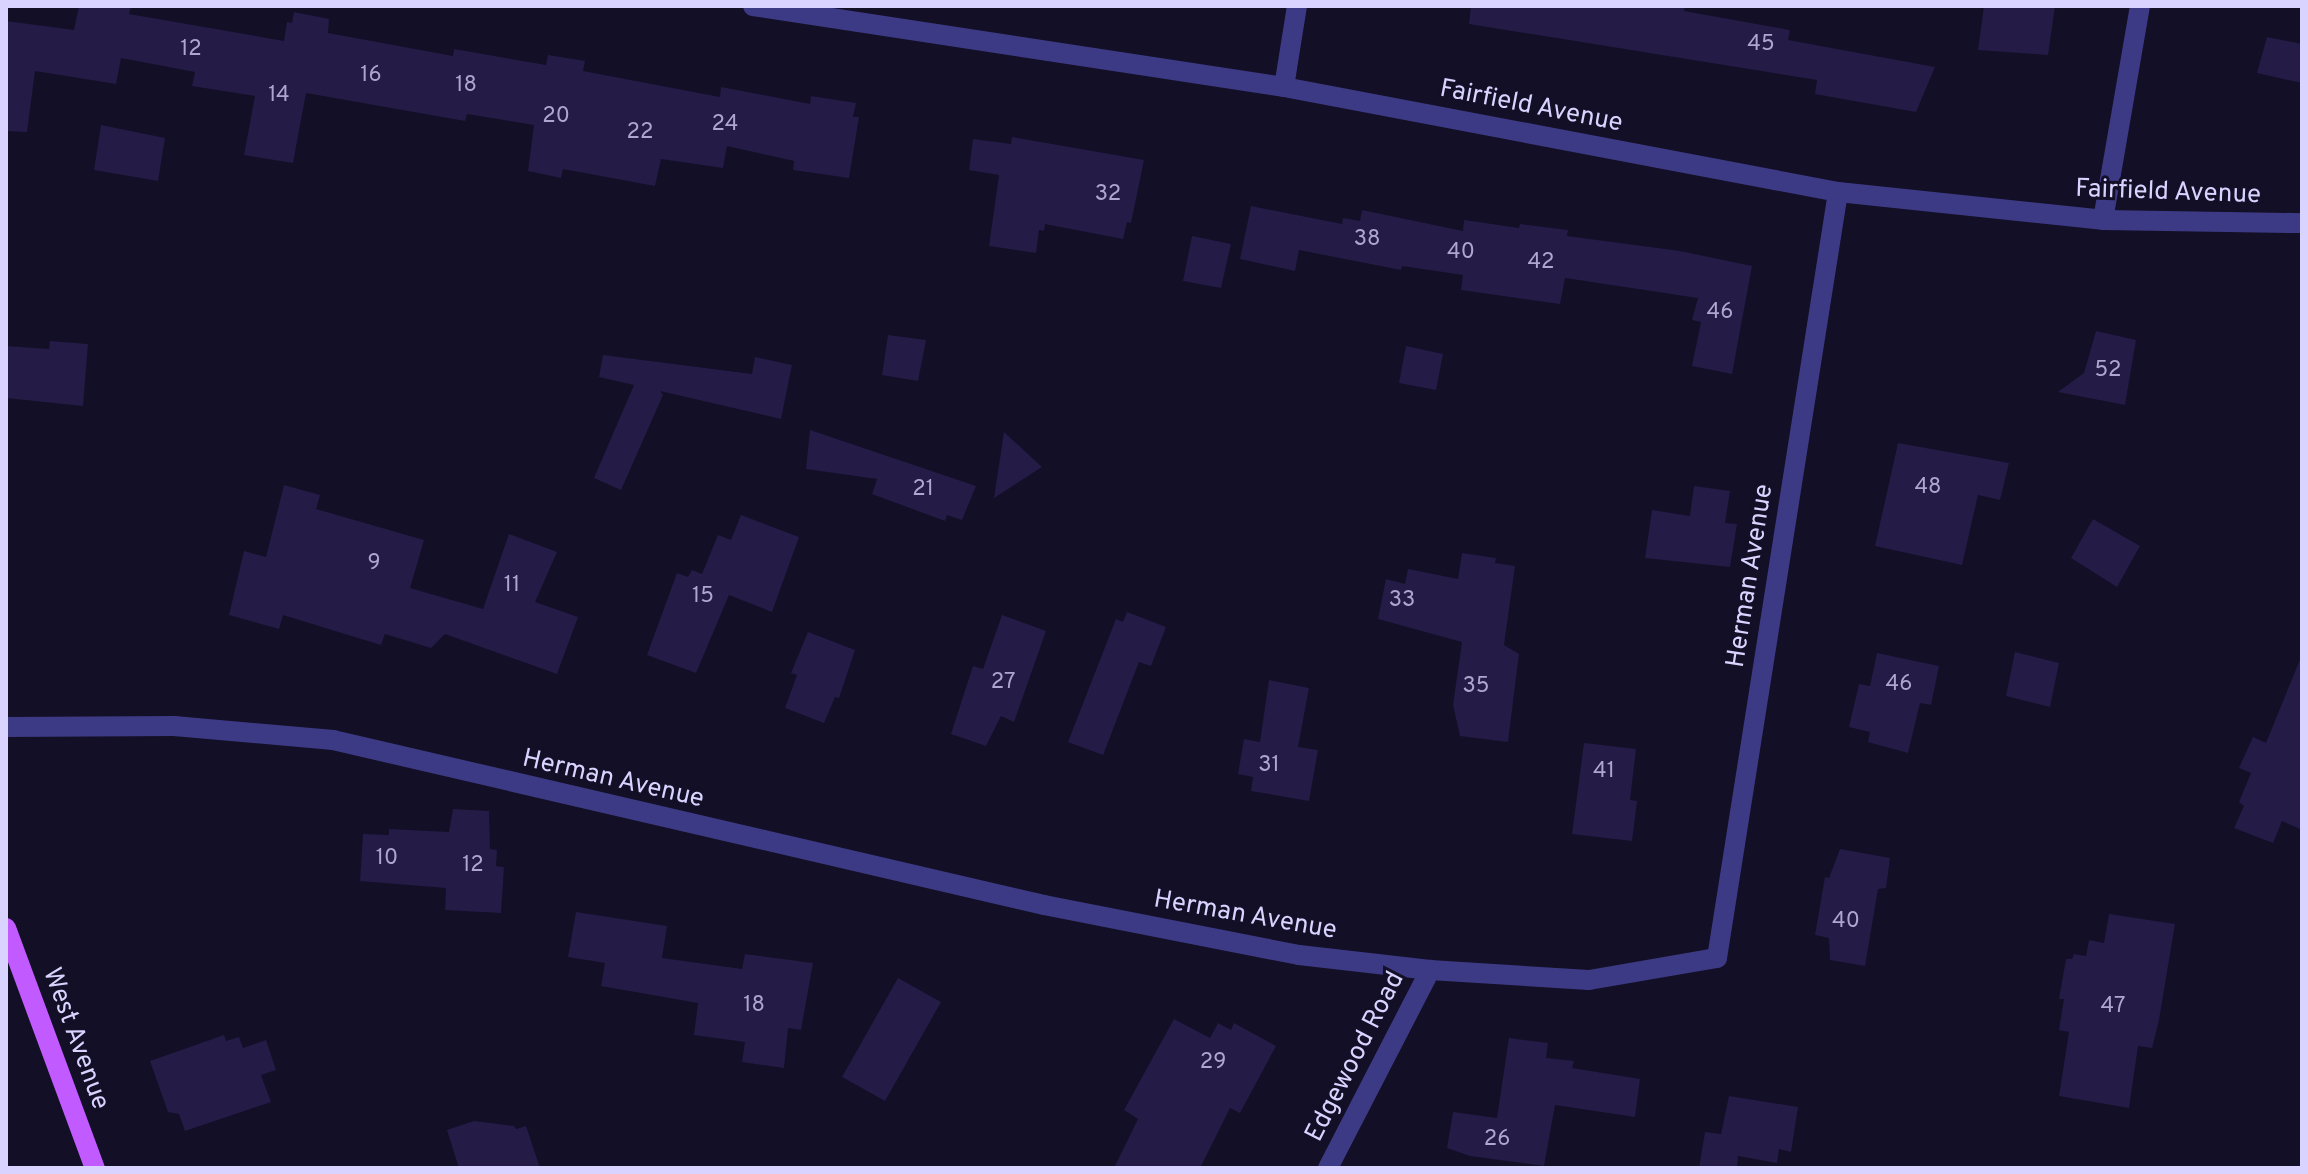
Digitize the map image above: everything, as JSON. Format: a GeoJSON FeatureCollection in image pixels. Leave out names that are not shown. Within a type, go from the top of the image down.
{"type":"FeatureCollection","features":[{"type":"Feature","properties":{"kind":"main road","name":"West Avenue"},"geometry":{"type":"LineString","coordinates":[[6,928],[95,1168]]}},
{"type":"Feature","properties":{"kind":"street","name":"Fairfield Avenue"},"geometry":{"type":"LineString","coordinates":[[753,6],[1284,87],[1838,192],[2103,220],[2302,223]]}},
{"type":"Feature","properties":{"kind":"street"},"geometry":{"type":"LineString","coordinates":[[1284,87],[1297,6]]}},
{"type":"Feature","properties":{"kind":"street"},"geometry":{"type":"LineString","coordinates":[[2103,220],[2140,6]]}},
{"type":"Feature","properties":{"kind":"street","name":"Herman Avenue"},"geometry":{"type":"LineString","coordinates":[[6,727],[174,726],[333,740],[1044,905],[1299,955],[1430,970],[1589,980],[1717,958],[1838,192]]}},
{"type":"Feature","properties":{"kind":"street","name":"Edgewood Road"},"geometry":{"type":"LineString","coordinates":[[1328,1168],[1430,970]]}},
{"type":"Feature","properties":{"kind":"building"},"geometry":{"type":"Polygon","coordinates":[[[79,6],[131,6],[129,14],[284,41],[287,22],[292,23],[294,12],[329,19],[328,33],[453,56],[454,49],[546,65],[548,55],[585,61],[583,71],[720,97],[721,87],[810,104],[811,96],[856,103],[853,117],[859,117],[849,178],[793,170],[794,161],[727,146],[723,168],[661,159],[655,186],[563,169],[561,178],[528,171],[534,125],[467,114],[465,121],[306,93],[293,163],[244,155],[255,96],[192,86],[195,72],[121,58],[116,84],[35,71],[27,132],[6,131],[6,21],[74,30],[79,6]]]}},
{"type":"Feature","properties":{"kind":"building"},"geometry":{"type":"Polygon","coordinates":[[[1471,6],[1685,6],[1684,11],[1790,30],[1788,40],[1935,67],[1916,112],[1815,94],[1817,80],[1469,24],[1471,6]]]}},
{"type":"Feature","properties":{"kind":"building"},"geometry":{"type":"Polygon","coordinates":[[[1984,6],[2055,6],[2048,55],[1978,50],[1984,6]]]}},
{"type":"Feature","properties":{"kind":"building"},"geometry":{"type":"Polygon","coordinates":[[[2267,37],[2302,44],[2302,83],[2257,73],[2267,37]]]}},
{"type":"Feature","properties":{"kind":"building"},"geometry":{"type":"Polygon","coordinates":[[[101,125],[165,138],[158,181],[94,170],[101,125]]]}},
{"type":"Feature","properties":{"kind":"building"},"geometry":{"type":"Polygon","coordinates":[[[1012,137],[1144,160],[1131,223],[1127,222],[1123,239],[1045,224],[1044,231],[1039,230],[1036,253],[989,246],[999,175],[969,170],[973,139],[1011,144],[1012,137]]]}},
{"type":"Feature","properties":{"kind":"building"},"geometry":{"type":"Polygon","coordinates":[[[1251,206],[1342,224],[1343,218],[1360,221],[1362,210],[1463,231],[1464,220],[1519,228],[1520,224],[1568,230],[1567,236],[1680,251],[1752,266],[1732,374],[1692,366],[1701,322],[1692,320],[1698,298],[1565,278],[1560,304],[1461,290],[1463,275],[1402,266],[1401,270],[1299,250],[1295,271],[1240,259],[1251,206]]]}},
{"type":"Feature","properties":{"kind":"building"},"geometry":{"type":"Polygon","coordinates":[[[1192,236],[1231,244],[1221,288],[1183,281],[1192,236]]]}},
{"type":"Feature","properties":{"kind":"building"},"geometry":{"type":"Polygon","coordinates":[[[2096,331],[2136,340],[2125,405],[2058,392],[2084,373],[2096,331]]]}},
{"type":"Feature","properties":{"kind":"building"},"geometry":{"type":"Polygon","coordinates":[[[888,335],[926,340],[918,381],[882,375],[888,335]]]}},
{"type":"Feature","properties":{"kind":"building"},"geometry":{"type":"Polygon","coordinates":[[[50,341],[88,344],[83,406],[6,398],[6,346],[49,349],[50,341]]]}},
{"type":"Feature","properties":{"kind":"building"},"geometry":{"type":"Polygon","coordinates":[[[1406,346],[1443,354],[1436,390],[1399,383],[1406,346]]]}},
{"type":"Feature","properties":{"kind":"building"},"geometry":{"type":"Polygon","coordinates":[[[603,355],[752,374],[755,357],[792,365],[781,419],[660,391],[663,395],[621,490],[594,478],[634,385],[599,377],[603,355]]]}},
{"type":"Feature","properties":{"kind":"building"},"geometry":{"type":"Polygon","coordinates":[[[810,430],[976,486],[962,520],[947,515],[945,521],[872,494],[877,479],[806,469],[810,430]]]}},
{"type":"Feature","properties":{"kind":"building"},"geometry":{"type":"Polygon","coordinates":[[[1004,432],[1042,467],[994,498],[1004,432]]]}},
{"type":"Feature","properties":{"kind":"building"},"geometry":{"type":"Polygon","coordinates":[[[1898,443],[2009,463],[2000,500],[1978,495],[1962,565],[1875,546],[1898,443]]]}},
{"type":"Feature","properties":{"kind":"building"},"geometry":{"type":"Polygon","coordinates":[[[284,485],[320,495],[316,509],[424,540],[410,588],[483,609],[509,534],[557,552],[535,602],[578,617],[557,674],[445,634],[431,648],[385,634],[381,645],[283,615],[279,629],[229,615],[244,551],[266,557],[284,485]]]}},
{"type":"Feature","properties":{"kind":"building"},"geometry":{"type":"Polygon","coordinates":[[[1694,486],[1730,491],[1725,523],[1737,524],[1730,567],[1645,558],[1652,510],[1690,516],[1694,486]]]}},
{"type":"Feature","properties":{"kind":"building"},"geometry":{"type":"Polygon","coordinates":[[[741,515],[799,537],[772,612],[729,595],[696,673],[647,655],[677,573],[688,577],[692,570],[702,574],[718,535],[731,540],[741,515]]]}},
{"type":"Feature","properties":{"kind":"building"},"geometry":{"type":"Polygon","coordinates":[[[2093,519],[2140,546],[2117,587],[2071,558],[2093,519]]]}},
{"type":"Feature","properties":{"kind":"building"},"geometry":{"type":"Polygon","coordinates":[[[1462,553],[1496,558],[1495,563],[1515,566],[1504,645],[1519,654],[1508,742],[1460,736],[1453,705],[1462,642],[1378,619],[1386,579],[1405,584],[1408,569],[1458,579],[1462,553]]]}},
{"type":"Feature","properties":{"kind":"building"},"geometry":{"type":"Polygon","coordinates":[[[1127,612],[1166,627],[1151,666],[1139,662],[1103,755],[1068,742],[1116,619],[1123,622],[1127,612]]]}},
{"type":"Feature","properties":{"kind":"building"},"geometry":{"type":"Polygon","coordinates":[[[1002,615],[1046,631],[1014,722],[1001,716],[986,746],[951,734],[973,666],[983,669],[1002,615]]]}},
{"type":"Feature","properties":{"kind":"building"},"geometry":{"type":"Polygon","coordinates":[[[808,632],[855,650],[839,698],[835,697],[824,723],[785,708],[797,675],[791,673],[808,632]]]}},
{"type":"Feature","properties":{"kind":"building"},"geometry":{"type":"Polygon","coordinates":[[[2015,652],[2059,663],[2050,707],[2006,696],[2015,652]]]}},
{"type":"Feature","properties":{"kind":"building"},"geometry":{"type":"Polygon","coordinates":[[[1877,653],[1939,666],[1931,705],[1920,703],[1908,753],[1868,742],[1870,732],[1849,727],[1859,684],[1870,686],[1877,653]]]}},
{"type":"Feature","properties":{"kind":"building"},"geometry":{"type":"Polygon","coordinates":[[[2301,657],[2302,830],[2282,821],[2273,843],[2234,828],[2244,806],[2239,802],[2251,773],[2239,768],[2253,737],[2266,743],[2301,657]]]}},
{"type":"Feature","properties":{"kind":"building"},"geometry":{"type":"Polygon","coordinates":[[[1269,680],[1309,688],[1298,747],[1318,750],[1309,801],[1251,791],[1253,777],[1238,774],[1244,739],[1260,742],[1269,680]]]}},
{"type":"Feature","properties":{"kind":"building"},"geometry":{"type":"Polygon","coordinates":[[[1584,743],[1636,749],[1630,800],[1637,801],[1632,841],[1572,834],[1584,743]]]}},
{"type":"Feature","properties":{"kind":"building"},"geometry":{"type":"Polygon","coordinates":[[[453,809],[489,811],[490,849],[497,850],[496,866],[504,867],[501,913],[445,910],[446,888],[360,881],[363,834],[389,835],[389,829],[449,832],[453,809]]]}},
{"type":"Feature","properties":{"kind":"building"},"geometry":{"type":"Polygon","coordinates":[[[1840,849],[1890,858],[1886,888],[1878,889],[1865,966],[1830,960],[1829,938],[1815,935],[1825,877],[1829,878],[1840,849]]]}},
{"type":"Feature","properties":{"kind":"building"},"geometry":{"type":"Polygon","coordinates":[[[576,912],[667,926],[662,958],[742,969],[745,954],[813,963],[801,1030],[788,1028],[784,1068],[742,1062],[745,1042],[694,1035],[698,1003],[601,986],[605,963],[568,957],[576,912]]]}},
{"type":"Feature","properties":{"kind":"building"},"geometry":{"type":"Polygon","coordinates":[[[2109,914],[2175,924],[2152,1048],[2138,1046],[2129,1108],[2059,1096],[2069,1032],[2059,1030],[2064,999],[2059,999],[2066,959],[2072,959],[2074,954],[2086,956],[2089,940],[2104,943],[2109,914]]]}},
{"type":"Feature","properties":{"kind":"building"},"geometry":{"type":"Polygon","coordinates":[[[898,978],[941,1002],[885,1101],[842,1077],[898,978]]]}},
{"type":"Feature","properties":{"kind":"building"},"geometry":{"type":"Polygon","coordinates":[[[1174,1019],[1210,1038],[1218,1023],[1231,1030],[1234,1023],[1276,1046],[1240,1113],[1230,1108],[1200,1168],[1114,1168],[1138,1119],[1124,1110],[1174,1019]]]}},
{"type":"Feature","properties":{"kind":"building"},"geometry":{"type":"Polygon","coordinates":[[[224,1035],[226,1041],[239,1037],[243,1048],[266,1040],[276,1070],[261,1075],[271,1102],[185,1131],[179,1114],[168,1112],[150,1061],[224,1035]]]}},
{"type":"Feature","properties":{"kind":"building"},"geometry":{"type":"Polygon","coordinates":[[[1509,1038],[1548,1043],[1546,1058],[1574,1061],[1572,1068],[1640,1079],[1635,1117],[1555,1105],[1544,1166],[1470,1156],[1447,1148],[1453,1112],[1497,1118],[1509,1038]]]}},
{"type":"Feature","properties":{"kind":"building"},"geometry":{"type":"Polygon","coordinates":[[[1729,1096],[1798,1107],[1791,1152],[1779,1149],[1777,1163],[1738,1156],[1737,1168],[1699,1168],[1705,1132],[1721,1134],[1729,1096]]]}},
{"type":"Feature","properties":{"kind":"building"},"geometry":{"type":"Polygon","coordinates":[[[474,1121],[514,1126],[516,1129],[526,1126],[540,1168],[459,1168],[447,1130],[474,1121]]]}}]}
